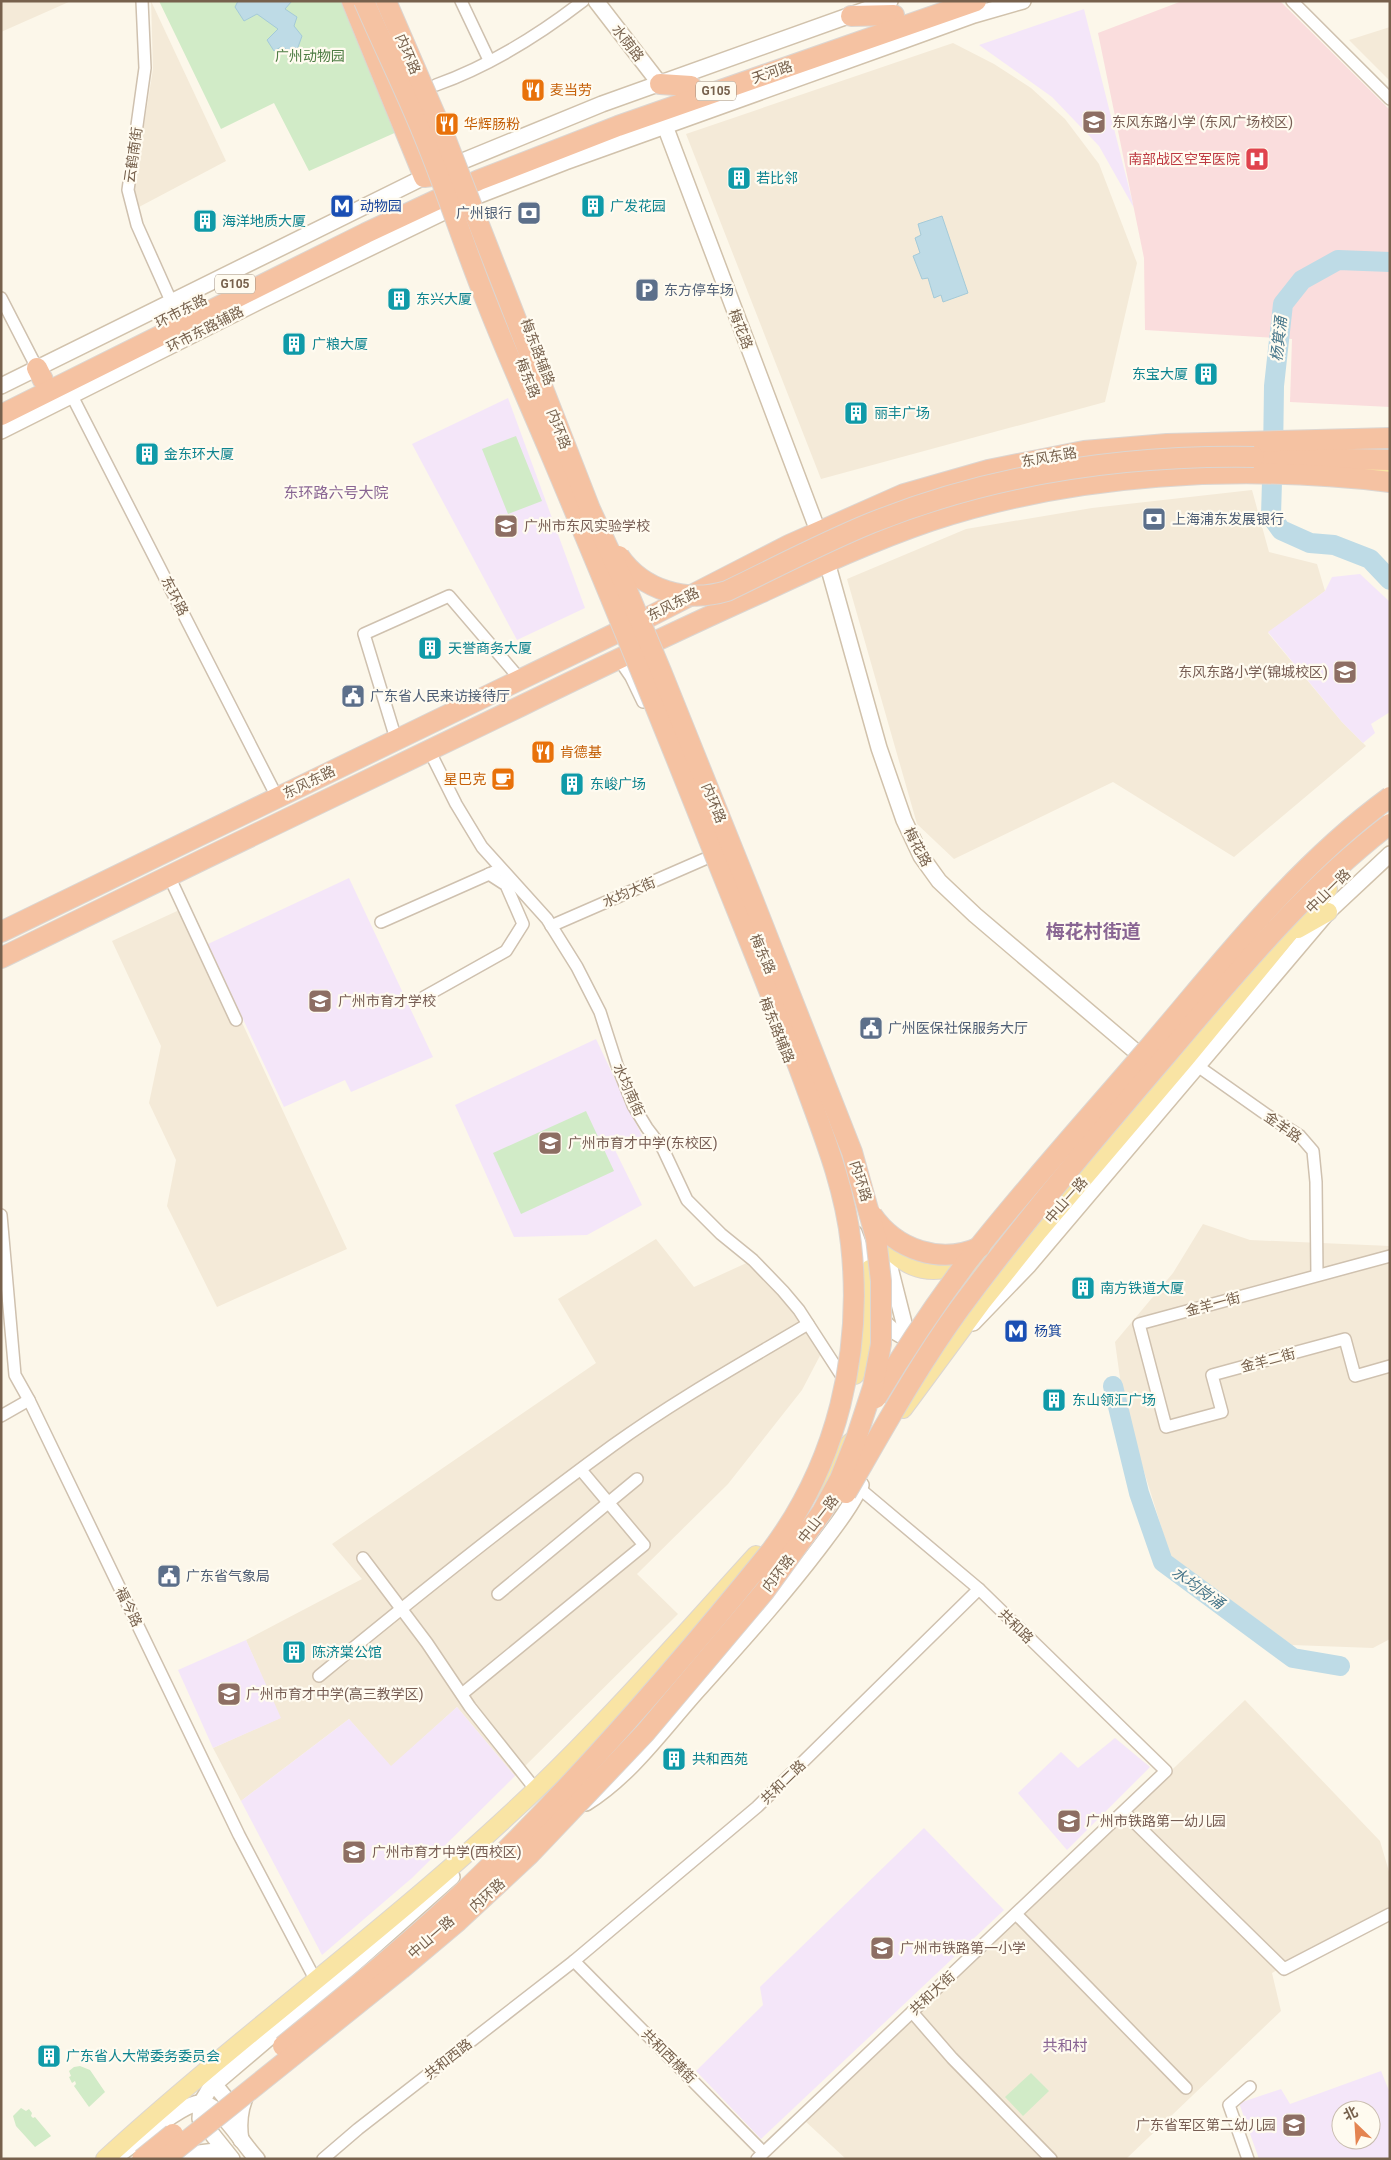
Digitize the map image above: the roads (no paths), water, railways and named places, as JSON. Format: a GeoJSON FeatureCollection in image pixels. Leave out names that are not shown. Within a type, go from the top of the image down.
{"type":"FeatureCollection","features":[{"type":"Feature","properties":{"kind":"highway"},"geometry":{"type":"LineString","coordinates":[[352,1],[424,177],[470,171]]}},
{"type":"Feature","properties":{"kind":"highway","name":"内环路"},"geometry":{"type":"LineString","coordinates":[[142,2159],[381,1967],[480,1877],[552,1803],[658,1685],[749,1578],[788,1528],[824,1457],[838,1415],[850,1362],[854,1289],[851,1241],[840,1184],[794,1054],[666,732],[486,301],[428,145],[364,1]]}},
{"type":"Feature","properties":{"kind":"highway","name":"内环路"},"geometry":{"type":"LineString","coordinates":[[164,2159],[401,1969],[485,1896],[603,1780],[694,1677],[783,1568],[822,1512],[840,1479],[856,1439],[877,1367],[882,1327],[879,1257],[873,1222],[852,1152],[711,795],[622,578],[590,509],[446,140],[386,1]]}},
{"type":"Feature","properties":{"kind":"highway","name":"天河路"},"geometry":{"type":"LineString","coordinates":[[470,171],[544,140],[691,86],[892,8],[933,1]]}},
{"type":"Feature","properties":{"kind":"highway","name":"天河路"},"geometry":{"type":"LineString","coordinates":[[456,200],[545,153],[976,1]]}},
{"type":"Feature","properties":{"kind":"highway"},"geometry":{"type":"LineString","coordinates":[[851,16],[892,8]]}},
{"type":"Feature","properties":{"kind":"highway"},"geometry":{"type":"LineString","coordinates":[[660,84],[691,86]]}},
{"type":"Feature","properties":{"kind":"highway","name":"环市东路"},"geometry":{"type":"LineString","coordinates":[[1,401],[40,374],[470,171]]}},
{"type":"Feature","properties":{"kind":"highway","name":"环市东路"},"geometry":{"type":"LineString","coordinates":[[1,415],[456,200]]}},
{"type":"Feature","properties":{"kind":"highway"},"geometry":{"type":"LineString","coordinates":[[486,323],[595,587],[666,732]]}},
{"type":"Feature","properties":{"kind":"highway"},"geometry":{"type":"LineString","coordinates":[[530,355],[618,554],[632,573],[642,580],[663,590],[689,596],[704,596],[727,591],[815,548],[871,523],[907,510],[969,490],[1046,473],[1141,460],[1209,456],[1390,460]]}},
{"type":"Feature","properties":{"kind":"highway"},"geometry":{"type":"LineString","coordinates":[[1270,443],[1390,438]]}},
{"type":"Feature","properties":{"kind":"highway","name":"东风东路"},"geometry":{"type":"LineString","coordinates":[[1,932],[635,623],[760,559],[885,502],[918,490],[988,470],[1084,451],[1137,446],[1270,443]]}},
{"type":"Feature","properties":{"kind":"highway"},"geometry":{"type":"LineString","coordinates":[[1288,474],[1390,482]]}},
{"type":"Feature","properties":{"kind":"highway","name":"东风东路"},"geometry":{"type":"LineString","coordinates":[[1,958],[618,658],[827,562],[885,538],[939,519],[1050,492],[1098,484],[1156,478],[1288,474]]}},
{"type":"Feature","properties":{"kind":"highway"},"geometry":{"type":"LineString","coordinates":[[788,1528],[831,1469],[914,1335],[997,1226],[1257,922],[1329,848],[1390,797]]}},
{"type":"Feature","properties":{"kind":"highway"},"geometry":{"type":"LineString","coordinates":[[794,1054],[867,1206],[880,1225],[899,1241],[913,1249],[950,1256],[973,1250],[988,1243],[1014,1226],[1067,1170],[1263,944],[1318,887],[1390,824]]}},
{"type":"Feature","properties":{"kind":"highway"},"geometry":{"type":"LineString","coordinates":[[694,1677],[761,1609],[804,1558],[826,1526],[929,1354],[959,1309],[1067,1170]]}},
{"type":"Feature","properties":{"kind":"main road","name":"水荫路"},"geometry":{"type":"LineString","coordinates":[[596,1],[660,84]]}},
{"type":"Feature","properties":{"kind":"main road","name":"环市东路辅路"},"geometry":{"type":"LineString","coordinates":[[1,431],[456,200],[960,20],[1023,1]]}},
{"type":"Feature","properties":{"kind":"main road"},"geometry":{"type":"LineString","coordinates":[[1,386],[40,374],[171,301],[424,177],[566,118],[767,44],[851,16]]}},
{"type":"Feature","properties":{"kind":"main road","name":"梅花路"},"geometry":{"type":"LineString","coordinates":[[665,126],[818,531]]}},
{"type":"Feature","properties":{"kind":"main road","name":"梅东路"},"geometry":{"type":"LineString","coordinates":[[456,200],[635,623]]}},
{"type":"Feature","properties":{"kind":"main road","name":"东风东路"},"geometry":{"type":"LineString","coordinates":[[1270,443],[1390,454]]}},
{"type":"Feature","properties":{"kind":"main road","name":"东风东路"},"geometry":{"type":"LineString","coordinates":[[1288,474],[1390,470]]}},
{"type":"Feature","properties":{"kind":"main road","name":"梅花路"},"geometry":{"type":"LineString","coordinates":[[827,562],[879,748],[904,820],[921,856],[939,881],[955,897],[1078,1005],[1135,1052]]}},
{"type":"Feature","properties":{"kind":"main road","name":"梅东路"},"geometry":{"type":"LineString","coordinates":[[650,643],[747,902],[805,1035],[883,1240],[914,1342]]}},
{"type":"Feature","properties":{"kind":"main road","name":"梅东路"},"geometry":{"type":"LineString","coordinates":[[618,658],[641,674],[651,687],[763,974],[806,1056],[856,1189],[866,1232],[872,1293],[878,1314],[885,1325],[914,1342]]}},
{"type":"Feature","properties":{"kind":"main road"},"geometry":{"type":"LineString","coordinates":[[931,1271],[955,1260],[965,1252],[1228,942],[1286,880],[1335,832],[1390,788]]}},
{"type":"Feature","properties":{"kind":"main road","name":"中山一路"},"geometry":{"type":"LineString","coordinates":[[887,1395],[914,1342],[1278,912],[1322,870],[1390,813]]}},
{"type":"Feature","properties":{"kind":"main road","name":"中山一路"},"geometry":{"type":"LineString","coordinates":[[155,2159],[202,2122],[215,2105],[258,2077],[422,1946],[562,1814],[727,1633],[826,1510],[1020,1254],[1286,935],[1332,885],[1390,834]]}},
{"type":"Feature","properties":{"kind":"main road"},"geometry":{"type":"LineString","coordinates":[[826,1510],[845,1464],[904,1354],[914,1342],[930,1347],[941,1346],[954,1340],[988,1310],[1199,1067],[1328,912],[1390,854]]}},
{"type":"Feature","properties":{"kind":"main road"},"geometry":{"type":"LineString","coordinates":[[1278,912],[1286,880]]}},
{"type":"Feature","properties":{"kind":"main road"},"geometry":{"type":"LineString","coordinates":[[1286,935],[1328,912]]}},
{"type":"Feature","properties":{"kind":"main road"},"geometry":{"type":"LineString","coordinates":[[1135,1052],[1177,1030]]}},
{"type":"Feature","properties":{"kind":"main road"},"geometry":{"type":"LineString","coordinates":[[1135,1052],[1203,1036]]}},
{"type":"Feature","properties":{"kind":"main road"},"geometry":{"type":"LineString","coordinates":[[1128,1126],[1138,1077],[1135,1052]]}},
{"type":"Feature","properties":{"kind":"main road"},"geometry":{"type":"LineString","coordinates":[[883,1240],[889,1250],[903,1262],[914,1268],[931,1271],[957,1267],[982,1255],[995,1246]]}},
{"type":"Feature","properties":{"kind":"main road"},"geometry":{"type":"LineString","coordinates":[[826,1474],[851,1390],[865,1325],[870,1269]]}},
{"type":"Feature","properties":{"kind":"main road","name":"中山一路"},"geometry":{"type":"LineString","coordinates":[[105,2159],[179,2094],[422,1893],[536,1790],[726,1588],[826,1474],[865,1423]]}},
{"type":"Feature","properties":{"kind":"main road"},"geometry":{"type":"LineString","coordinates":[[562,1814],[584,1804],[614,1784],[771,1606],[825,1540],[859,1488],[866,1472],[870,1452]]}},
{"type":"Feature","properties":{"kind":"main road"},"geometry":{"type":"LineString","coordinates":[[727,1633],[771,1606]]}},
{"type":"Feature","properties":{"kind":"main road"},"geometry":{"type":"LineString","coordinates":[[257,2159],[205,2093],[413,1913],[474,1855],[510,1815]]}},
{"type":"Feature","properties":{"kind":"main road"},"geometry":{"type":"LineString","coordinates":[[241,2140],[239,2128],[241,2109],[244,2099],[258,2077]]}},
{"type":"Feature","properties":{"kind":"main road"},"geometry":{"type":"LineString","coordinates":[[214,2084],[215,2105]]}},
{"type":"Feature","properties":{"kind":"main road"},"geometry":{"type":"LineString","coordinates":[[113,2159],[174,2115],[192,2105],[215,2105]]}},
{"type":"Feature","properties":{"kind":"main road"},"geometry":{"type":"LineString","coordinates":[[202,2122],[228,2154]]}},
{"type":"Feature","properties":{"kind":"main road"},"geometry":{"type":"LineString","coordinates":[[186,2159],[199,2153],[228,2154]]}},
{"type":"Feature","properties":{"kind":"street","name":"云鹤南街"},"geometry":{"type":"LineString","coordinates":[[142,1],[146,68],[128,190],[137,225],[171,301]]}},
{"type":"Feature","properties":{"kind":"street"},"geometry":{"type":"LineString","coordinates":[[461,1],[489,60]]}},
{"type":"Feature","properties":{"kind":"street"},"geometry":{"type":"LineString","coordinates":[[436,84],[465,74],[556,22],[583,1]]}},
{"type":"Feature","properties":{"kind":"street"},"geometry":{"type":"LineString","coordinates":[[1292,1],[1390,99]]}},
{"type":"Feature","properties":{"kind":"street"},"geometry":{"type":"LineString","coordinates":[[456,200],[486,323]]}},
{"type":"Feature","properties":{"kind":"street"},"geometry":{"type":"LineString","coordinates":[[2,299],[40,374]]}},
{"type":"Feature","properties":{"kind":"street","name":"东环路"},"geometry":{"type":"LineString","coordinates":[[72,396],[278,797]]}},
{"type":"Feature","properties":{"kind":"street"},"geometry":{"type":"LineString","coordinates":[[396,739],[364,634],[449,596],[520,679]]}},
{"type":"Feature","properties":{"kind":"street"},"geometry":{"type":"LineString","coordinates":[[618,658],[640,694],[707,858],[763,974]]}},
{"type":"Feature","properties":{"kind":"street","name":"水均南街"},"geometry":{"type":"LineString","coordinates":[[429,750],[468,825],[482,847],[503,868],[551,926],[577,967],[600,1012],[617,1065],[634,1105],[647,1128],[663,1149],[687,1200],[709,1223],[753,1260],[794,1304],[851,1390]]}},
{"type":"Feature","properties":{"kind":"street","name":"水均大街"},"geometry":{"type":"LineString","coordinates":[[551,926],[707,858]]}},
{"type":"Feature","properties":{"kind":"street"},"geometry":{"type":"LineString","coordinates":[[382,922],[503,868]]}},
{"type":"Feature","properties":{"kind":"street"},"geometry":{"type":"LineString","coordinates":[[424,997],[506,951],[523,924],[506,885],[489,874]]}},
{"type":"Feature","properties":{"kind":"street"},"geometry":{"type":"LineString","coordinates":[[169,876],[236,1020]]}},
{"type":"Feature","properties":{"kind":"street","name":"金羊路"},"geometry":{"type":"LineString","coordinates":[[1199,1067],[1266,1115],[1300,1136],[1313,1151],[1316,1182],[1316,1275]]}},
{"type":"Feature","properties":{"kind":"street","name":"福今路"},"geometry":{"type":"LineString","coordinates":[[1,1215],[15,1375],[29,1400],[239,1835],[316,1981]]}},
{"type":"Feature","properties":{"kind":"street","name":"金羊一街"},"geometry":{"type":"LineString","coordinates":[[1166,1427],[1139,1324],[1390,1256]]}},
{"type":"Feature","properties":{"kind":"street"},"geometry":{"type":"LineString","coordinates":[[319,1676],[400,1609],[613,1446],[705,1385],[808,1324]]}},
{"type":"Feature","properties":{"kind":"street","name":"金羊二街"},"geometry":{"type":"LineString","coordinates":[[1166,1427],[1222,1412],[1212,1375],[1345,1339],[1354,1376],[1390,1366]]}},
{"type":"Feature","properties":{"kind":"street"},"geometry":{"type":"LineString","coordinates":[[1,1416],[29,1400]]}},
{"type":"Feature","properties":{"kind":"street"},"geometry":{"type":"LineString","coordinates":[[462,1694],[644,1545],[581,1470]]}},
{"type":"Feature","properties":{"kind":"street"},"geometry":{"type":"LineString","coordinates":[[498,1594],[637,1479]]}},
{"type":"Feature","properties":{"kind":"street","name":"共和路"},"geometry":{"type":"LineString","coordinates":[[859,1488],[979,1589],[1166,1771]]}},
{"type":"Feature","properties":{"kind":"street"},"geometry":{"type":"LineString","coordinates":[[363,1558],[427,1642],[462,1694],[536,1790]]}},
{"type":"Feature","properties":{"kind":"street","name":"共和二路"},"geometry":{"type":"LineString","coordinates":[[574,1961],[757,1807],[979,1589]]}},
{"type":"Feature","properties":{"kind":"street","name":"共和大街"},"geometry":{"type":"LineString","coordinates":[[760,2155],[1166,1771]]}},
{"type":"Feature","properties":{"kind":"street"},"geometry":{"type":"LineString","coordinates":[[1124,1812],[1284,1969],[1390,1914]]}},
{"type":"Feature","properties":{"kind":"street"},"geometry":{"type":"LineString","coordinates":[[1016,1914],[1186,2088]]}},
{"type":"Feature","properties":{"kind":"street","name":"共和西横街"},"geometry":{"type":"LineString","coordinates":[[574,1961],[760,2155]]}},
{"type":"Feature","properties":{"kind":"street","name":"共和西路"},"geometry":{"type":"LineString","coordinates":[[323,2159],[358,2129],[574,1961]]}},
{"type":"Feature","properties":{"kind":"street"},"geometry":{"type":"LineString","coordinates":[[912,2012],[952,2058],[1051,2159]]}},
{"type":"Feature","properties":{"kind":"street"},"geometry":{"type":"LineString","coordinates":[[1248,2159],[1229,2105],[1250,2087]]}},
{"type":"Feature","properties":{"kind":"water"},"geometry":{"type":"Polygon","coordinates":[[[238,1],[292,1],[285,9],[297,17],[294,26],[302,36],[297,50],[292,52],[281,47],[274,51],[267,40],[278,29],[257,14],[244,21],[235,7],[238,1]]]}},
{"type":"Feature","properties":{"kind":"water"},"geometry":{"type":"Polygon","coordinates":[[[942,216],[968,293],[943,302],[941,295],[934,298],[928,278],[922,279],[913,256],[920,253],[915,238],[921,235],[918,224],[942,216]]]}},
{"type":"Feature","properties":{"kind":"waterway","name":"杨箕涌"},"geometry":{"type":"LineString","coordinates":[[1273,457],[1274,386],[1283,304],[1302,280],[1338,260],[1390,262]]}},
{"type":"Feature","properties":{"kind":"waterway","name":"杨箕涌"},"geometry":{"type":"LineString","coordinates":[[1272,481],[1271,516],[1281,530],[1310,543],[1334,545],[1370,559],[1390,580]]}},
{"type":"Feature","properties":{"kind":"waterway","name":"水均岗涌"},"geometry":{"type":"LineString","coordinates":[[1113,1386],[1139,1493],[1163,1562],[1293,1658],[1340,1666]]}},
{"type":"Feature","properties":{"kind":"place","name":"麦当劳"},"geometry":{"type":"Point","coordinates":[533,90]}},
{"type":"Feature","properties":{"kind":"place","name":"东风东路小学 (东风广场校区)"},"geometry":{"type":"Point","coordinates":[1094,122]}},
{"type":"Feature","properties":{"kind":"place","name":"华辉肠粉"},"geometry":{"type":"Point","coordinates":[447,124]}},
{"type":"Feature","properties":{"kind":"place","name":"南部战区空军医院"},"geometry":{"type":"Point","coordinates":[1257,159]}},
{"type":"Feature","properties":{"kind":"place","name":"若比邻"},"geometry":{"type":"Point","coordinates":[739,178]}},
{"type":"Feature","properties":{"kind":"place","name":"动物园"},"geometry":{"type":"Point","coordinates":[342,206]}},
{"type":"Feature","properties":{"kind":"place","name":"广发花园"},"geometry":{"type":"Point","coordinates":[593,206]}},
{"type":"Feature","properties":{"kind":"place","name":"广州银行"},"geometry":{"type":"Point","coordinates":[529,213]}},
{"type":"Feature","properties":{"kind":"place","name":"海洋地质大厦"},"geometry":{"type":"Point","coordinates":[205,221]}},
{"type":"Feature","properties":{"kind":"place","name":"东方停车场"},"geometry":{"type":"Point","coordinates":[647,290]}},
{"type":"Feature","properties":{"kind":"place","name":"东兴大厦"},"geometry":{"type":"Point","coordinates":[399,299]}},
{"type":"Feature","properties":{"kind":"place","name":"广粮大厦"},"geometry":{"type":"Point","coordinates":[294,344]}},
{"type":"Feature","properties":{"kind":"place","name":"东宝大厦"},"geometry":{"type":"Point","coordinates":[1206,374]}},
{"type":"Feature","properties":{"kind":"place","name":"丽丰广场"},"geometry":{"type":"Point","coordinates":[856,413]}},
{"type":"Feature","properties":{"kind":"place","name":"金东环大厦"},"geometry":{"type":"Point","coordinates":[147,454]}},
{"type":"Feature","properties":{"kind":"place","name":"上海浦东发展银行"},"geometry":{"type":"Point","coordinates":[1154,519]}},
{"type":"Feature","properties":{"kind":"place","name":"广州市东风实验学校"},"geometry":{"type":"Point","coordinates":[506,526]}},
{"type":"Feature","properties":{"kind":"place","name":"天誉商务大厦"},"geometry":{"type":"Point","coordinates":[430,648]}},
{"type":"Feature","properties":{"kind":"place","name":"东风东路小学(锦城校区)"},"geometry":{"type":"Point","coordinates":[1345,672]}},
{"type":"Feature","properties":{"kind":"place","name":"广东省人民来访接待厅"},"geometry":{"type":"Point","coordinates":[353,696]}},
{"type":"Feature","properties":{"kind":"place","name":"肯德基"},"geometry":{"type":"Point","coordinates":[543,752]}},
{"type":"Feature","properties":{"kind":"place","name":"星巴克"},"geometry":{"type":"Point","coordinates":[503,779]}},
{"type":"Feature","properties":{"kind":"place","name":"东峻广场"},"geometry":{"type":"Point","coordinates":[572,784]}},
{"type":"Feature","properties":{"kind":"place","name":"广州市育才学校"},"geometry":{"type":"Point","coordinates":[320,1001]}},
{"type":"Feature","properties":{"kind":"place","name":"广州医保社保服务大厅"},"geometry":{"type":"Point","coordinates":[871,1028]}},
{"type":"Feature","properties":{"kind":"place","name":"广州市育才中学(东校区)"},"geometry":{"type":"Point","coordinates":[550,1143]}},
{"type":"Feature","properties":{"kind":"place","name":"南方铁道大厦"},"geometry":{"type":"Point","coordinates":[1083,1288]}},
{"type":"Feature","properties":{"kind":"place","name":"杨箕"},"geometry":{"type":"Point","coordinates":[1016,1331]}},
{"type":"Feature","properties":{"kind":"place","name":"东山领汇广场"},"geometry":{"type":"Point","coordinates":[1054,1400]}},
{"type":"Feature","properties":{"kind":"place","name":"广东省气象局"},"geometry":{"type":"Point","coordinates":[169,1576]}},
{"type":"Feature","properties":{"kind":"place","name":"陈济棠公馆"},"geometry":{"type":"Point","coordinates":[294,1652]}},
{"type":"Feature","properties":{"kind":"place","name":"广州市育才中学(高三教学区)"},"geometry":{"type":"Point","coordinates":[229,1694]}},
{"type":"Feature","properties":{"kind":"place","name":"共和西苑"},"geometry":{"type":"Point","coordinates":[674,1759]}},
{"type":"Feature","properties":{"kind":"place","name":"广州市铁路第一幼儿园"},"geometry":{"type":"Point","coordinates":[1069,1821]}},
{"type":"Feature","properties":{"kind":"place","name":"广州市育才中学(西校区)"},"geometry":{"type":"Point","coordinates":[354,1852]}},
{"type":"Feature","properties":{"kind":"place","name":"广州市铁路第一小学"},"geometry":{"type":"Point","coordinates":[882,1948]}},
{"type":"Feature","properties":{"kind":"place","name":"广东省人大常委务委员会"},"geometry":{"type":"Point","coordinates":[49,2056]}},
{"type":"Feature","properties":{"kind":"place","name":"广东省军区第二幼儿园"},"geometry":{"type":"Point","coordinates":[1294,2125]}},
{"type":"Feature","properties":{"kind":"district","name":"东环路六号大院"},"geometry":{"type":"Point","coordinates":[336,493]}},
{"type":"Feature","properties":{"kind":"district","name":"梅花村街道"},"geometry":{"type":"Point","coordinates":[1093,931]}},
{"type":"Feature","properties":{"kind":"district","name":"共和村"},"geometry":{"type":"Point","coordinates":[1065,2046]}},
{"type":"Feature","properties":{"kind":"park label","name":"广州动物园"},"geometry":{"type":"Point","coordinates":[310,56]}}]}
